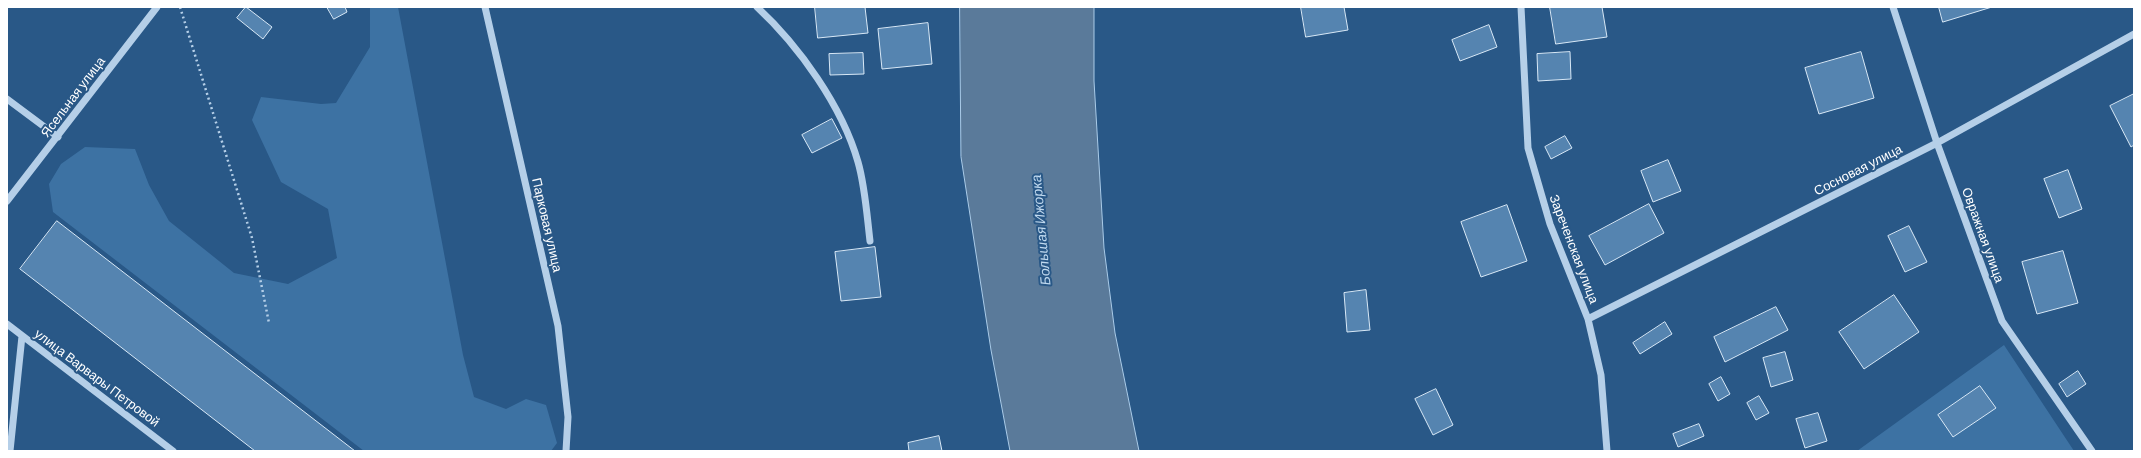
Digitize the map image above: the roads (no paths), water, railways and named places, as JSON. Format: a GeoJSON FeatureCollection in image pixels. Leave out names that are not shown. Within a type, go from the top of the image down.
{"type":"FeatureCollection","features":[{"type":"Feature","properties":{"kind":"street","name":"Ясельная улица"},"geometry":{"type":"LineString","coordinates":[[7,201],[157,7]]}},
{"type":"Feature","properties":{"kind":"street","name":"Парковая улица"},"geometry":{"type":"LineString","coordinates":[[485,7],[558,326],[568,417],[566,451]]}},
{"type":"Feature","properties":{"kind":"street"},"geometry":{"type":"LineString","coordinates":[[757,7],[775,24],[813,72],[839,117],[858,162],[870,241]]}},
{"type":"Feature","properties":{"kind":"street","name":"Зареченская улица"},"geometry":{"type":"LineString","coordinates":[[1521,7],[1528,148],[1550,224],[1588,320],[1601,375],[1607,451]]}},
{"type":"Feature","properties":{"kind":"street","name":"Овражная улица"},"geometry":{"type":"LineString","coordinates":[[1893,7],[1937,143],[2002,322],[2092,451]]}},
{"type":"Feature","properties":{"kind":"street","name":"Сосновая улица"},"geometry":{"type":"LineString","coordinates":[[1588,320],[1937,143],[2134,34]]}},
{"type":"Feature","properties":{"kind":"street"},"geometry":{"type":"LineString","coordinates":[[7,99],[58,137]]}},
{"type":"Feature","properties":{"kind":"street","name":"улица Варвары Петровой"},"geometry":{"type":"LineString","coordinates":[[7,324],[173,451]]}},
{"type":"Feature","properties":{"kind":"street"},"geometry":{"type":"LineString","coordinates":[[10,451],[22,336]]}},
{"type":"Feature","properties":{"kind":"water","name":"Большая Ижорка"},"geometry":{"type":"Polygon","coordinates":[[[960,7],[1094,7],[1094,81],[1104,248],[1115,333],[1139,451],[1010,451],[991,350],[961,157],[960,7]]]}}]}
